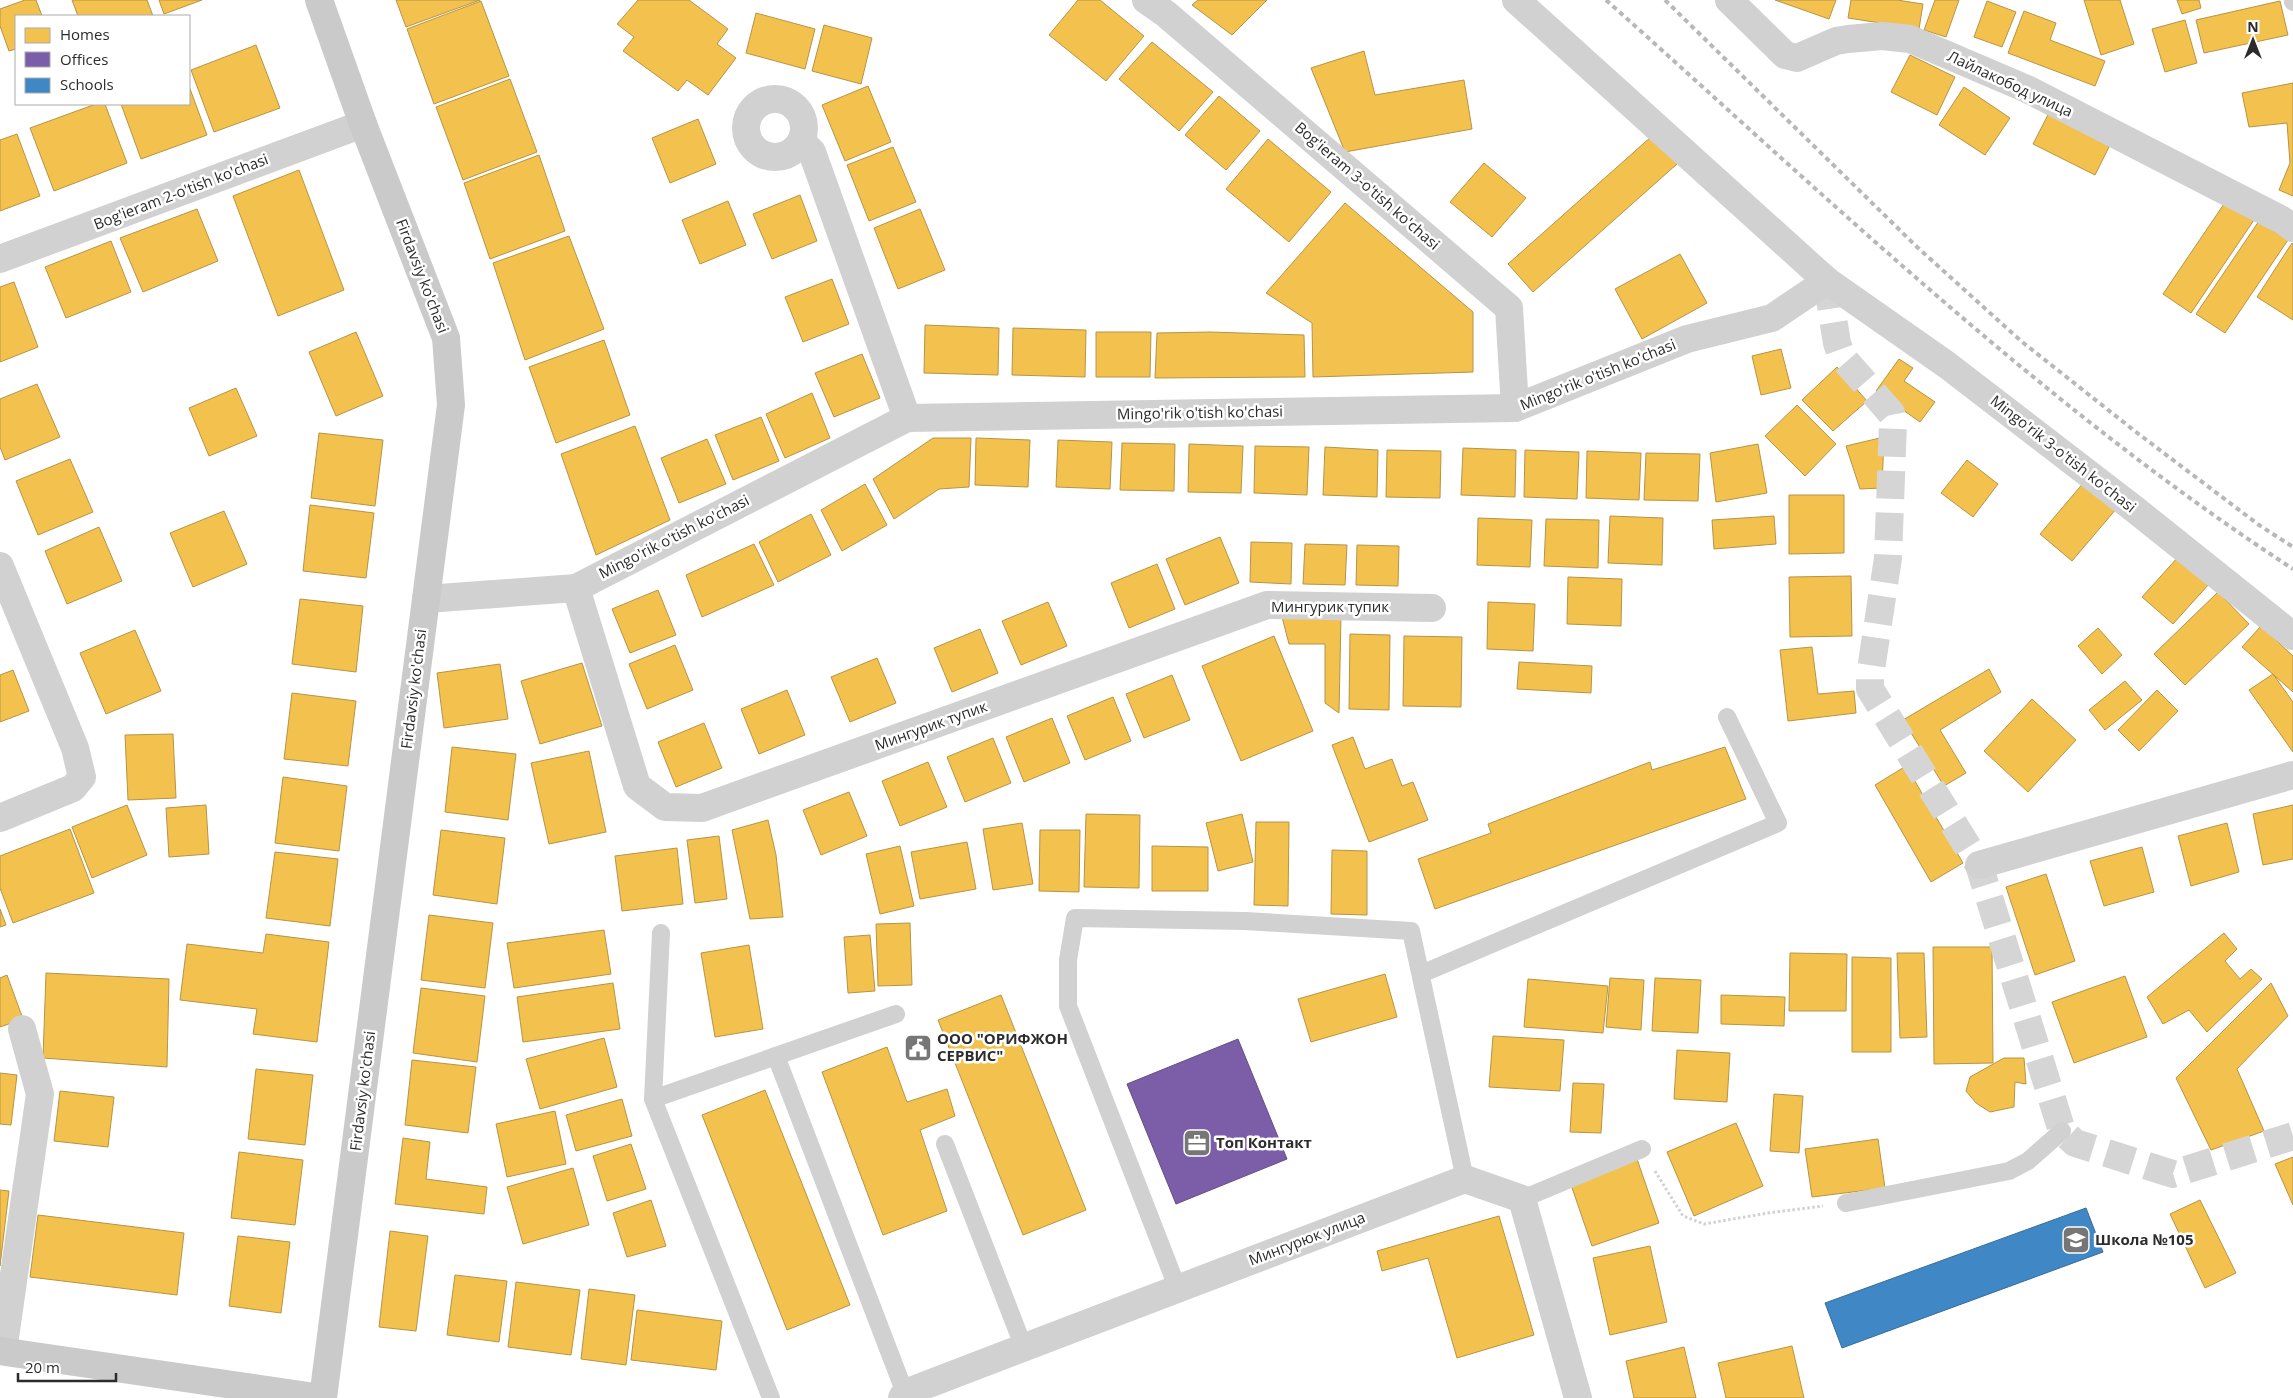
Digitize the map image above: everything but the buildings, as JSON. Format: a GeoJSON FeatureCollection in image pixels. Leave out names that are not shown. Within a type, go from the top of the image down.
{"type":"FeatureCollection","features":[{"type":"Feature","properties":{"kind":"street","name":"Firdavsiy ko'chasi"},"geometry":{"type":"LineString","coordinates":[[319,0],[363,124],[446,338],[451,405],[323,1398]]}},
{"type":"Feature","properties":{"kind":"street","name":"Bog'ieram 3-o'tish ko'chasi"},"geometry":{"type":"LineString","coordinates":[[1146,0],[1166,14],[1509,308],[1515,408]]}},
{"type":"Feature","properties":{"kind":"street"},"geometry":{"type":"LineString","coordinates":[[1516,0],[1827,281]]}},
{"type":"Feature","properties":{"kind":"street","name":"Лайлакобод улица"},"geometry":{"type":"LineString","coordinates":[[1729,0],[1785,55],[1797,58],[1836,41],[1882,36],[1910,39],[2027,89],[2282,220],[2293,228]]}},
{"type":"Feature","properties":{"kind":"street","name":"Bog'ieram 2-o'tish ko'chasi"},"geometry":{"type":"LineString","coordinates":[[0,259],[363,124]]}},
{"type":"Feature","properties":{"kind":"street"},"geometry":{"type":"LineString","coordinates":[[802,142],[812,152],[907,418]]}},
{"type":"Feature","properties":{"kind":"street","name":"Mingo'rik o'tish ko'chasi"},"geometry":{"type":"LineString","coordinates":[[426,599],[576,588],[907,418],[1515,408],[1688,339],[1772,318],[1827,281]]}},
{"type":"Feature","properties":{"kind":"street","name":"Mingo'rik 3-o'tish ko'chasi"},"geometry":{"type":"LineString","coordinates":[[1827,281],[1955,370],[2133,508],[2293,636]]}},
{"type":"Feature","properties":{"kind":"street"},"geometry":{"type":"LineString","coordinates":[[0,566],[75,748],[82,777],[73,788],[0,818]]}},
{"type":"Feature","properties":{"kind":"street","name":"Мингурик тупик"},"geometry":{"type":"LineString","coordinates":[[576,588],[637,786],[665,807],[702,808],[1268,605],[1432,608]]}},
{"type":"Feature","properties":{"kind":"street"},"geometry":{"type":"LineString","coordinates":[[1979,865],[2293,775]]}},
{"type":"Feature","properties":{"kind":"street"},"geometry":{"type":"LineString","coordinates":[[22,1029],[40,1094],[2,1351],[323,1398]]}},
{"type":"Feature","properties":{"kind":"street"},"geometry":{"type":"LineString","coordinates":[[1465,1179],[1522,1199],[1578,1398]]}},
{"type":"Feature","properties":{"kind":"street","name":"Мингурюк улица"},"geometry":{"type":"LineString","coordinates":[[903,1395],[1177,1287],[1465,1179]]}},
{"type":"Feature","properties":{"kind":"lane"},"geometry":{"type":"LineString","coordinates":[[1421,974],[1778,823],[1727,717]]}},
{"type":"Feature","properties":{"kind":"lane"},"geometry":{"type":"LineString","coordinates":[[1177,1287],[1068,1006],[1068,960],[1075,918],[1245,921],[1411,931],[1465,1179]]}},
{"type":"Feature","properties":{"kind":"lane"},"geometry":{"type":"LineString","coordinates":[[661,933],[653,1099],[771,1398]]}},
{"type":"Feature","properties":{"kind":"lane"},"geometry":{"type":"LineString","coordinates":[[653,1099],[896,1014]]}},
{"type":"Feature","properties":{"kind":"lane"},"geometry":{"type":"LineString","coordinates":[[776,1056],[903,1395]]}},
{"type":"Feature","properties":{"kind":"lane"},"geometry":{"type":"LineString","coordinates":[[1846,1203],[2009,1171],[2028,1161],[2062,1131]]}},
{"type":"Feature","properties":{"kind":"lane"},"geometry":{"type":"LineString","coordinates":[[944,1144],[1024,1348]]}},
{"type":"Feature","properties":{"kind":"lane"},"geometry":{"type":"LineString","coordinates":[[1522,1199],[1642,1149]]}},
{"type":"Feature","properties":{"kind":"path"},"geometry":{"type":"LineString","coordinates":[[1642,1149],[1683,1216],[1692,1221],[1704,1224],[1725,1222],[1768,1212],[1846,1203]]}},
{"type":"Feature","properties":{"kind":"tunnel"},"geometry":{"type":"LineString","coordinates":[[1827,281],[1837,343],[1842,357],[1891,413],[1893,423],[1888,558],[1870,676],[1870,689],[1979,865],[2062,1131],[2075,1143],[2173,1174],[2293,1136]]}},
{"type":"Feature","properties":{"kind":"railway"},"geometry":{"type":"LineString","coordinates":[[1606,0],[1855,224],[2024,370],[2111,439],[2201,506],[2293,569]]}},
{"type":"Feature","properties":{"kind":"railway"},"geometry":{"type":"LineString","coordinates":[[1665,0],[1917,247],[2021,341],[2136,432],[2259,525],[2293,547]]}},
{"type":"Feature","properties":{"kind":"place","name":"ООО \"ОРИФЖОН СЕРВИС\""},"geometry":{"type":"Point","coordinates":[918,1048]}},
{"type":"Feature","properties":{"kind":"place","name":"Топ Контакт"},"geometry":{"type":"Point","coordinates":[1197,1143]}},
{"type":"Feature","properties":{"kind":"place","name":"Школа №105"},"geometry":{"type":"Point","coordinates":[2076,1240]}}]}
